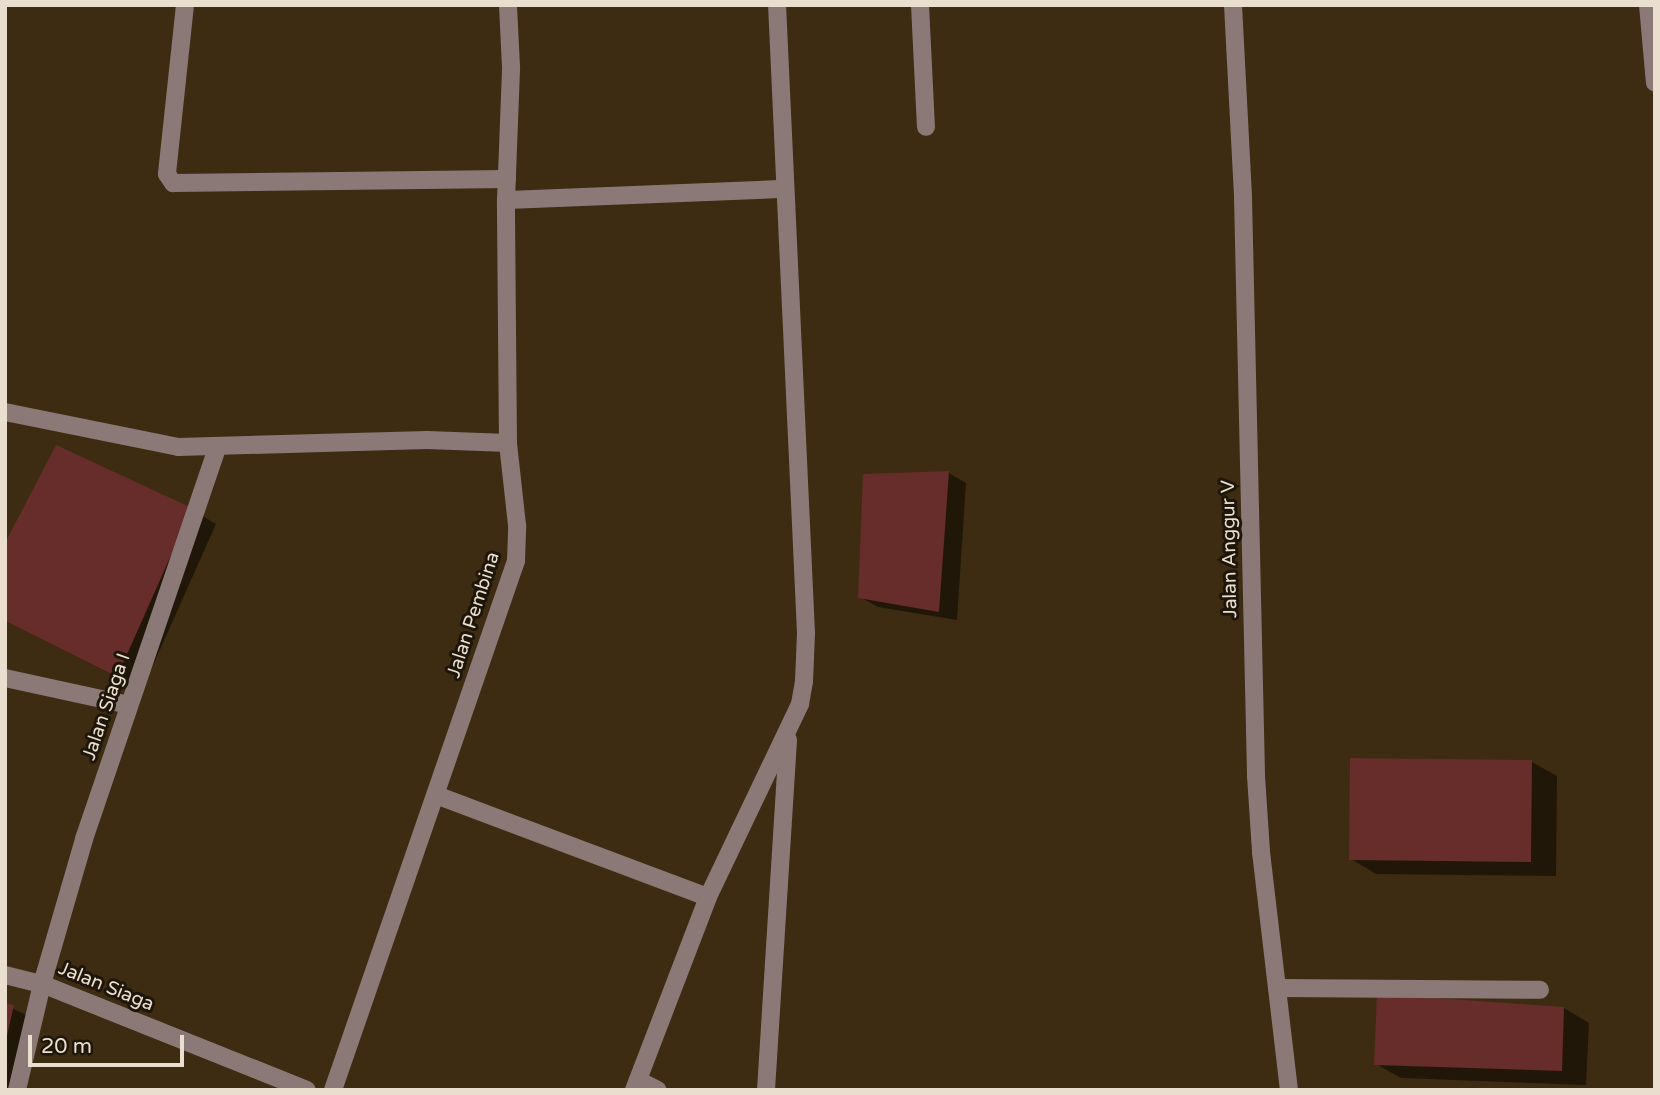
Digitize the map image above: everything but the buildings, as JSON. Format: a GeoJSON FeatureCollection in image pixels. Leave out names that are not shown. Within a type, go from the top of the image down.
{"type":"FeatureCollection","features":[{"type":"Feature","properties":{"kind":"street"},"geometry":{"type":"LineString","coordinates":[[185,5],[167,174],[173,183],[507,179]]}},
{"type":"Feature","properties":{"kind":"street","name":"Jalan Pembina"},"geometry":{"type":"LineString","coordinates":[[333,1090],[516,561],[517,525],[508,443],[506,200],[511,67],[508,5]]}},
{"type":"Feature","properties":{"kind":"street"},"geometry":{"type":"LineString","coordinates":[[657,1090],[636,1085],[708,897],[800,704],[804,681],[806,633],[777,5]]}},
{"type":"Feature","properties":{"kind":"street"},"geometry":{"type":"LineString","coordinates":[[920,5],[926,127]]}},
{"type":"Feature","properties":{"kind":"street","name":"Jalan Anggur V"},"geometry":{"type":"LineString","coordinates":[[1233,5],[1243,197],[1256,776],[1289,1090]]}},
{"type":"Feature","properties":{"kind":"street"},"geometry":{"type":"LineString","coordinates":[[1648,5],[1655,83]]}},
{"type":"Feature","properties":{"kind":"street"},"geometry":{"type":"LineString","coordinates":[[506,200],[785,189]]}},
{"type":"Feature","properties":{"kind":"street"},"geometry":{"type":"LineString","coordinates":[[5,412],[178,447],[427,440],[508,443]]}},
{"type":"Feature","properties":{"kind":"street","name":"Jalan Siaga I"},"geometry":{"type":"LineString","coordinates":[[17,1090],[42,984],[84,839],[218,446]]}},
{"type":"Feature","properties":{"kind":"street"},"geometry":{"type":"LineString","coordinates":[[5,678],[130,705]]}},
{"type":"Feature","properties":{"kind":"street"},"geometry":{"type":"LineString","coordinates":[[766,1090],[789,728]]}},
{"type":"Feature","properties":{"kind":"street"},"geometry":{"type":"LineString","coordinates":[[436,795],[708,897]]}},
{"type":"Feature","properties":{"kind":"street","name":"Jalan Siaga"},"geometry":{"type":"LineString","coordinates":[[5,975],[42,984],[307,1090]]}},
{"type":"Feature","properties":{"kind":"street"},"geometry":{"type":"LineString","coordinates":[[1277,988],[1540,990]]}}]}
